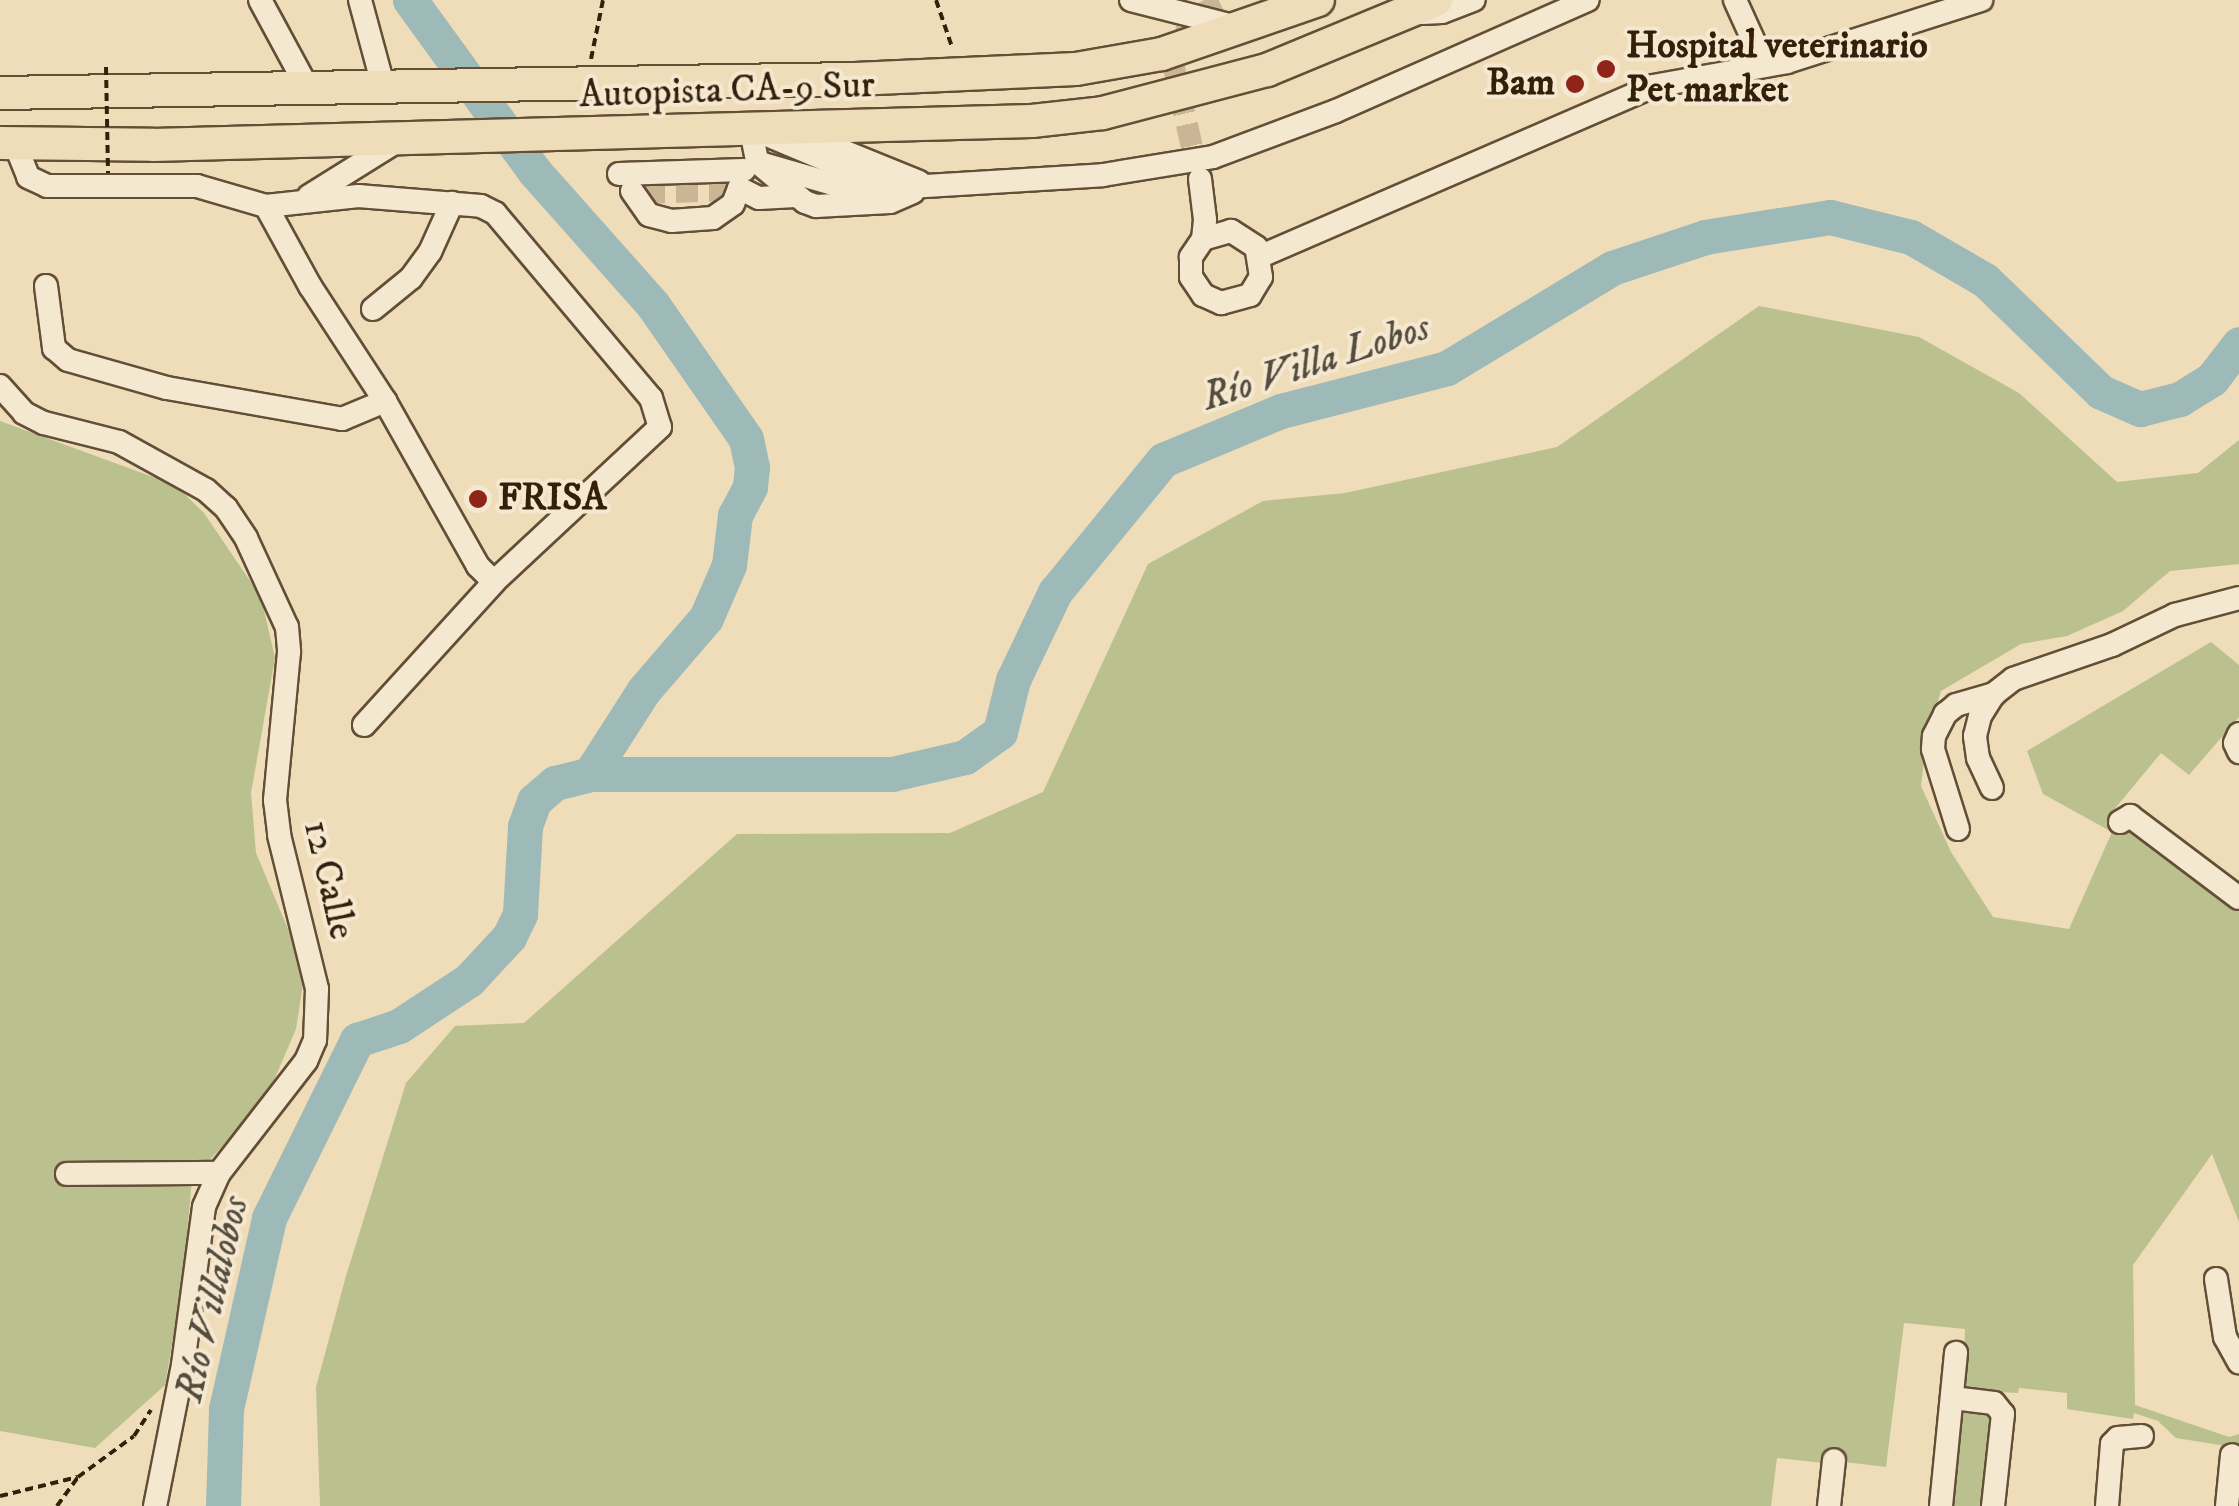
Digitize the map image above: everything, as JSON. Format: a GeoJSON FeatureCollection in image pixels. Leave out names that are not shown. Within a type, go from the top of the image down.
{"type":"FeatureCollection","features":[{"type":"Feature","properties":{"kind":"highway","name":"Autopista CA-9 Sur"},"geometry":{"type":"LineString","coordinates":[[0,93],[962,76],[1076,69],[1162,54],[1318,0]]}},
{"type":"Feature","properties":{"kind":"highway","name":"Autopista CA-9 Sur"},"geometry":{"type":"LineString","coordinates":[[8,144],[602,134],[751,154],[1103,113],[1267,70],[1425,5]]}},
{"type":"Feature","properties":{"kind":"street"},"geometry":{"type":"LineString","coordinates":[[260,0],[307,87]]}},
{"type":"Feature","properties":{"kind":"street"},"geometry":{"type":"LineString","coordinates":[[360,0],[383,85]]}},
{"type":"Feature","properties":{"kind":"street"},"geometry":{"type":"LineString","coordinates":[[1131,0],[1240,28]]}},
{"type":"Feature","properties":{"kind":"street"},"geometry":{"type":"LineString","coordinates":[[1425,5],[1435,14],[1474,0]]}},
{"type":"Feature","properties":{"kind":"street"},"geometry":{"type":"LineString","coordinates":[[631,186],[751,154],[892,188],[1103,175],[1213,158],[1336,111],[1588,0]]}},
{"type":"Feature","properties":{"kind":"street"},"geometry":{"type":"LineString","coordinates":[[1736,0],[1765,66]]}},
{"type":"Feature","properties":{"kind":"street"},"geometry":{"type":"LineString","coordinates":[[1261,256],[1654,86],[1765,66],[1981,0]]}},
{"type":"Feature","properties":{"kind":"street"},"geometry":{"type":"LineString","coordinates":[[602,134],[649,214],[671,220],[713,218],[733,204],[751,154]]}},
{"type":"Feature","properties":{"kind":"street"},"geometry":{"type":"LineString","coordinates":[[306,198],[400,140]]}},
{"type":"Feature","properties":{"kind":"street"},"geometry":{"type":"LineString","coordinates":[[8,144],[28,177],[46,186],[197,186],[266,206],[306,198],[358,196],[481,206],[495,213],[651,398],[660,415],[660,427],[652,439],[494,582],[364,725]]}},
{"type":"Feature","properties":{"kind":"street"},"geometry":{"type":"LineString","coordinates":[[751,154],[796,196],[816,206],[890,202],[927,185]]}},
{"type":"Feature","properties":{"kind":"street"},"geometry":{"type":"LineString","coordinates":[[751,154],[890,202]]}},
{"type":"Feature","properties":{"kind":"street"},"geometry":{"type":"LineString","coordinates":[[1200,180],[1206,203],[1203,240],[1192,257],[1191,277],[1203,295],[1221,303],[1250,294],[1261,277],[1261,256],[1241,234],[1221,231],[1203,240]]}},
{"type":"Feature","properties":{"kind":"street"},"geometry":{"type":"LineString","coordinates":[[374,309],[412,278],[430,252],[452,203]]}},
{"type":"Feature","properties":{"kind":"street"},"geometry":{"type":"LineString","coordinates":[[266,206],[310,286],[386,401],[478,566],[494,582]]}},
{"type":"Feature","properties":{"kind":"street"},"geometry":{"type":"LineString","coordinates":[[46,286],[54,348],[68,360],[167,388],[342,420],[386,401]]}},
{"type":"Feature","properties":{"kind":"street","name":"12 Calle"},"geometry":{"type":"LineString","coordinates":[[0,386],[24,412],[44,424],[119,442],[206,490],[226,508],[246,538],[286,627],[288,652],[276,800],[280,835],[317,989],[315,1040],[306,1061],[219,1173],[204,1206],[192,1304],[155,1506]]}},
{"type":"Feature","properties":{"kind":"street"},"geometry":{"type":"LineString","coordinates":[[1958,829],[1932,749],[1934,736],[1956,705],[1994,694],[2034,669],[2112,645],[2202,606],[2239,598]]}},
{"type":"Feature","properties":{"kind":"street"},"geometry":{"type":"LineString","coordinates":[[1992,788],[1978,758],[1976,736],[1980,716],[1994,694]]}},
{"type":"Feature","properties":{"kind":"street"},"geometry":{"type":"LineString","coordinates":[[2238,752],[2239,734]]}},
{"type":"Feature","properties":{"kind":"street"},"geometry":{"type":"LineString","coordinates":[[2125,819],[2239,898]]}},
{"type":"Feature","properties":{"kind":"street"},"geometry":{"type":"LineString","coordinates":[[68,1174],[219,1173]]}},
{"type":"Feature","properties":{"kind":"street"},"geometry":{"type":"LineString","coordinates":[[2216,1279],[2225,1336],[2239,1362]]}},
{"type":"Feature","properties":{"kind":"street"},"geometry":{"type":"LineString","coordinates":[[1941,1506],[1956,1354]]}},
{"type":"Feature","properties":{"kind":"street"},"geometry":{"type":"LineString","coordinates":[[1953,1398],[1987,1400],[2004,1414],[1993,1506]]}},
{"type":"Feature","properties":{"kind":"street"},"geometry":{"type":"LineString","coordinates":[[2107,1506],[2112,1444],[2142,1436]]}},
{"type":"Feature","properties":{"kind":"street"},"geometry":{"type":"LineString","coordinates":[[2227,1506],[2232,1455]]}},
{"type":"Feature","properties":{"kind":"street"},"geometry":{"type":"LineString","coordinates":[[1829,1506],[1834,1460]]}},
{"type":"Feature","properties":{"kind":"path"},"geometry":{"type":"LineString","coordinates":[[590,63],[603,0]]}},
{"type":"Feature","properties":{"kind":"path"},"geometry":{"type":"LineString","coordinates":[[936,0],[962,76]]}},
{"type":"Feature","properties":{"kind":"path"},"geometry":{"type":"LineString","coordinates":[[106,66],[108,173]]}},
{"type":"Feature","properties":{"kind":"path"},"geometry":{"type":"LineString","coordinates":[[57,1506],[78,1476],[134,1436],[153,1407]]}},
{"type":"Feature","properties":{"kind":"path"},"geometry":{"type":"LineString","coordinates":[[0,1496],[78,1476]]}},
{"type":"Feature","properties":{"kind":"green space"},"geometry":{"type":"Polygon","coordinates":[[[1759,306],[1919,337],[2019,393],[2117,482],[2198,473],[2239,440],[2239,564],[2170,571],[2123,611],[2067,636],[2021,644],[1941,691],[1927,735],[1921,786],[1951,852],[1993,917],[2069,929],[2112,832],[2043,794],[2027,751],[2211,642],[2239,665],[2239,717],[2189,775],[2161,753],[2107,818],[2120,828],[2133,813],[2239,894],[2239,1222],[2212,1154],[2133,1265],[2135,1405],[2229,1437],[2239,1434],[2239,1448],[2176,1438],[2158,1421],[2134,1413],[2133,1419],[2067,1409],[2067,1393],[2019,1388],[2018,1393],[1963,1390],[1965,1329],[1904,1323],[1886,1467],[1845,1462],[1845,1454],[1826,1451],[1824,1463],[1777,1458],[1771,1506],[320,1506],[316,1387],[346,1276],[406,1083],[455,1026],[524,1023],[737,834],[950,833],[1043,792],[1148,564],[1263,501],[1345,493],[1557,447],[1759,306]]]}},
{"type":"Feature","properties":{"kind":"green space"},"geometry":{"type":"Polygon","coordinates":[[[0,421],[175,485],[204,513],[261,597],[275,658],[251,793],[256,853],[293,941],[303,984],[296,1029],[266,1099],[192,1179],[183,1279],[165,1385],[95,1448],[0,1431],[0,421]]]}},
{"type":"Feature","properties":{"kind":"green space"},"geometry":{"type":"Polygon","coordinates":[[[1953,1398],[2003,1414],[1993,1506],[1941,1506],[1953,1398]]]}},
{"type":"Feature","properties":{"kind":"waterway"},"geometry":{"type":"LineString","coordinates":[[410,0],[535,172],[653,305],[746,439],[752,467],[750,487],[735,515],[729,565],[706,618],[644,690],[590,774]]}},
{"type":"Feature","properties":{"kind":"waterway","name":"Río Villa Lobos"},"geometry":{"type":"LineString","coordinates":[[223,1506],[226,1409],[269,1218],[357,1040],[399,1026],[469,980],[509,937],[520,914],[525,826],[534,801],[555,783],[590,774],[892,774],[965,757],[1000,732],[1013,680],[1055,592],[1163,460],[1281,411],[1447,368],[1612,268],[1705,237],[1830,217],[1911,237],[1985,280],[2101,392],[2140,409],[2180,399],[2212,379],[2239,344]]}},
{"type":"Feature","properties":{"kind":"tunnel"},"geometry":{"type":"LineString","coordinates":[[1199,178],[1173,64],[1187,30],[1201,14],[1228,0]]}},
{"type":"Feature","properties":{"kind":"tunnel"},"geometry":{"type":"LineString","coordinates":[[643,193],[728,190]]}},
{"type":"Feature","properties":{"kind":"place","name":"Hospital veterinario Pet market"},"geometry":{"type":"Point","coordinates":[1606,69]}},
{"type":"Feature","properties":{"kind":"place","name":"Bam"},"geometry":{"type":"Point","coordinates":[1575,84]}},
{"type":"Feature","properties":{"kind":"place","name":"FRISA"},"geometry":{"type":"Point","coordinates":[478,499]}},
{"type":"Feature","properties":{"kind":"water label","name":"Río Villalobos"},"geometry":{"type":"Point","coordinates":[213,1299]}}]}
